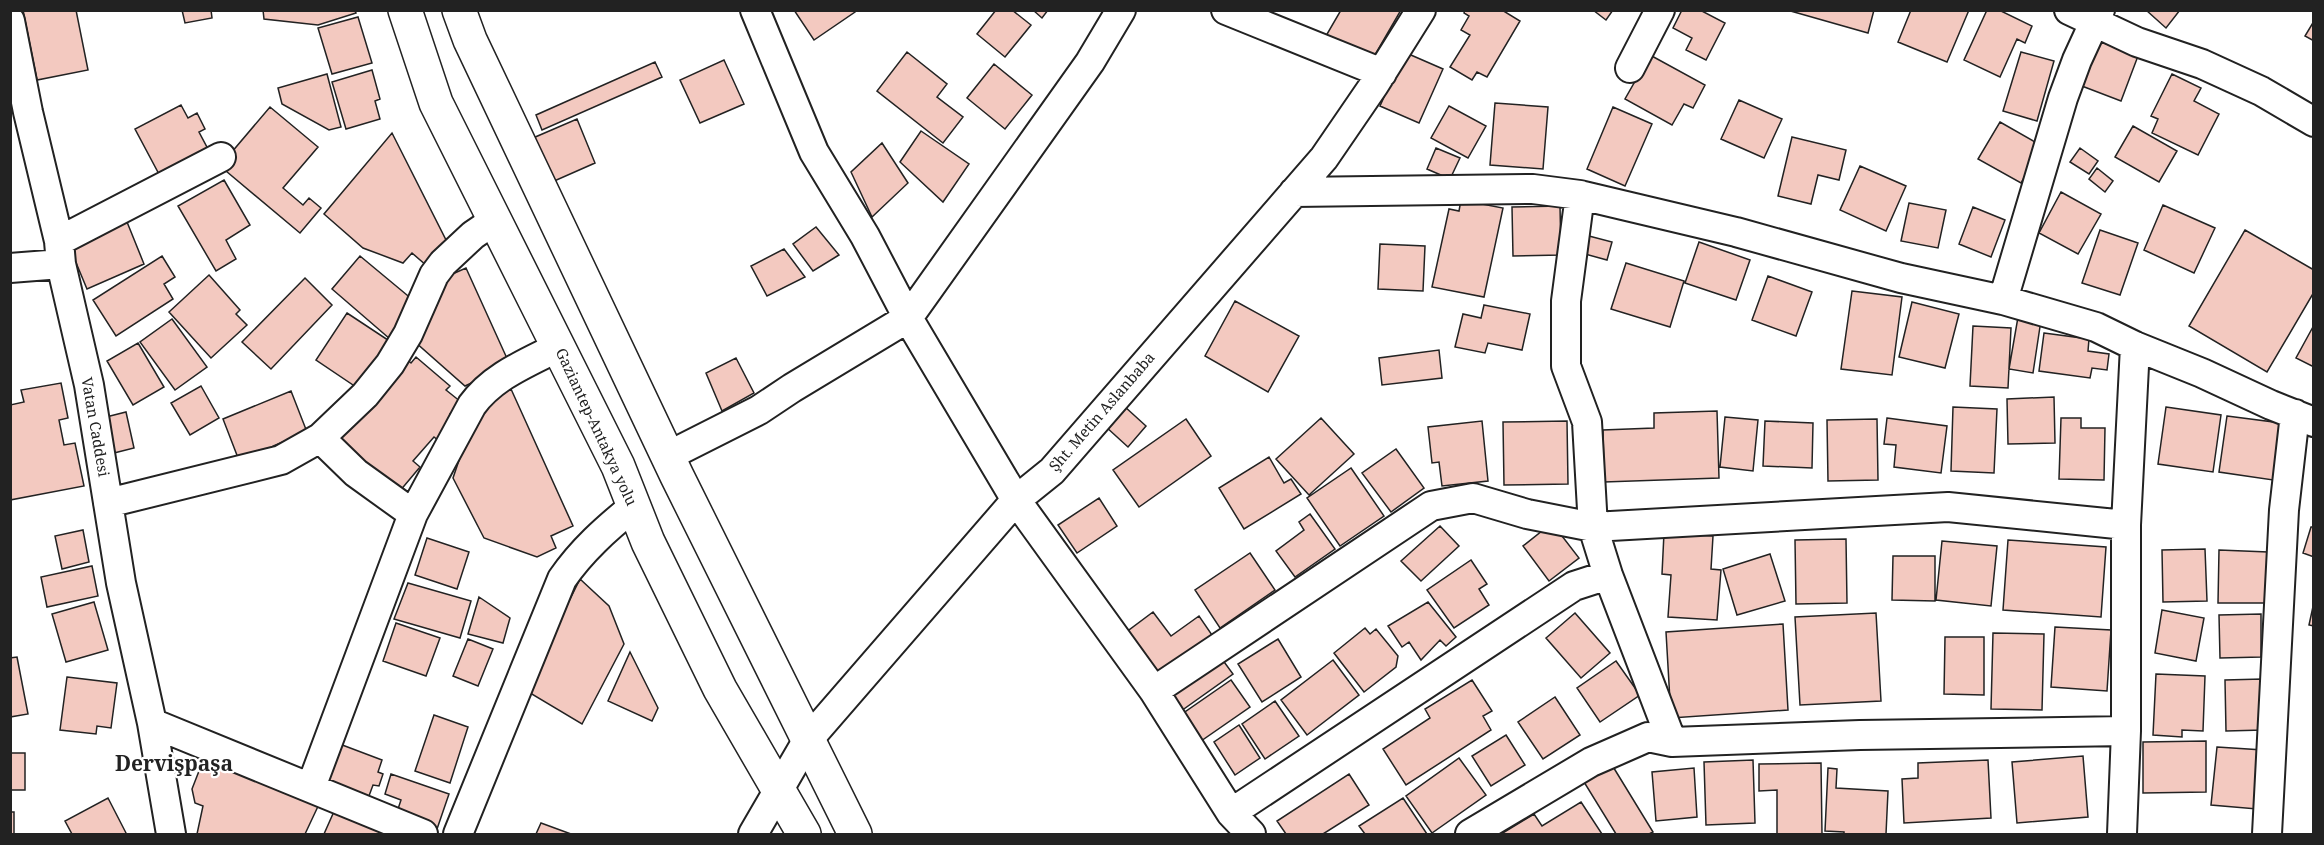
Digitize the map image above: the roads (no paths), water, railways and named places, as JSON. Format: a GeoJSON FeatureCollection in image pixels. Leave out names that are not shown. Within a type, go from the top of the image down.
{"type":"FeatureCollection","features":[{"type":"Feature","properties":{"kind":"main road","name":"Gaziantep-Antakya yolu"},"geometry":{"type":"LineString","coordinates":[[405,10],[436,103],[618,466],[648,542],[720,689],[804,834]]}},
{"type":"Feature","properties":{"kind":"main road"},"geometry":{"type":"LineString","coordinates":[[459,10],[470,40],[668,456],[855,834]]}},
{"type":"Feature","properties":{"kind":"street"},"geometry":{"type":"LineString","coordinates":[[754,10],[814,152],[865,236],[908,318],[1016,500],[1154,691],[1231,813],[1251,834]]}},
{"type":"Feature","properties":{"kind":"street"},"geometry":{"type":"LineString","coordinates":[[668,456],[759,410],[908,318],[1084,71],[1121,10]]}},
{"type":"Feature","properties":{"kind":"street"},"geometry":{"type":"LineString","coordinates":[[1226,10],[1382,73]]}},
{"type":"Feature","properties":{"kind":"street","name":"Şht. Metin Aslanbaba"},"geometry":{"type":"LineString","coordinates":[[753,834],[807,741],[1016,500],[1052,471],[1324,158],[1382,73],[1421,10]]}},
{"type":"Feature","properties":{"kind":"street"},"geometry":{"type":"LineString","coordinates":[[1630,68],[1660,10]]}},
{"type":"Feature","properties":{"kind":"street"},"geometry":{"type":"LineString","coordinates":[[2003,300],[2087,14],[2137,42],[2222,73],[2261,91],[2313,122]]}},
{"type":"Feature","properties":{"kind":"street","name":"Vatan Caddesi"},"geometry":{"type":"LineString","coordinates":[[10,21],[89,385],[121,583],[152,723],[171,834]]}},
{"type":"Feature","properties":{"kind":"street"},"geometry":{"type":"LineString","coordinates":[[10,268],[60,252],[221,157]]}},
{"type":"Feature","properties":{"kind":"street"},"geometry":{"type":"LineString","coordinates":[[1294,192],[1533,189],[1580,195],[1736,232],[1901,278],[2003,300],[2096,327],[2304,418],[2284,510],[2267,834]]}},
{"type":"Feature","properties":{"kind":"street"},"geometry":{"type":"LineString","coordinates":[[1580,195],[1566,301],[1566,366],[1587,422],[1593,527],[1608,575],[1672,742]]}},
{"type":"Feature","properties":{"kind":"street"},"geometry":{"type":"LineString","coordinates":[[108,503],[281,460],[320,438],[365,395],[390,364],[408,334],[434,275],[443,263],[473,235],[495,220]]}},
{"type":"Feature","properties":{"kind":"street"},"geometry":{"type":"LineString","coordinates":[[2122,834],[2126,731],[2126,525],[2135,346]]}},
{"type":"Feature","properties":{"kind":"street"},"geometry":{"type":"LineString","coordinates":[[311,787],[413,514],[477,397],[498,378],[558,347]]}},
{"type":"Feature","properties":{"kind":"street"},"geometry":{"type":"LineString","coordinates":[[320,438],[356,473],[413,514]]}},
{"type":"Feature","properties":{"kind":"street"},"geometry":{"type":"LineString","coordinates":[[1154,691],[1431,506],[1473,498],[1527,514],[1593,527],[1948,507],[2126,525]]}},
{"type":"Feature","properties":{"kind":"street"},"geometry":{"type":"LineString","coordinates":[[458,834],[562,579],[591,542],[634,506]]}},
{"type":"Feature","properties":{"kind":"street"},"geometry":{"type":"LineString","coordinates":[[1231,813],[1574,586],[1608,575]]}},
{"type":"Feature","properties":{"kind":"street"},"geometry":{"type":"LineString","coordinates":[[152,723],[423,834]]}},
{"type":"Feature","properties":{"kind":"street"},"geometry":{"type":"LineString","coordinates":[[1470,834],[1592,762],[1648,737],[1672,742],[1860,735],[2126,731]]}},
{"type":"Feature","properties":{"kind":"district","name":"Dervişpaşa"},"geometry":{"type":"Point","coordinates":[174,764]}}]}
